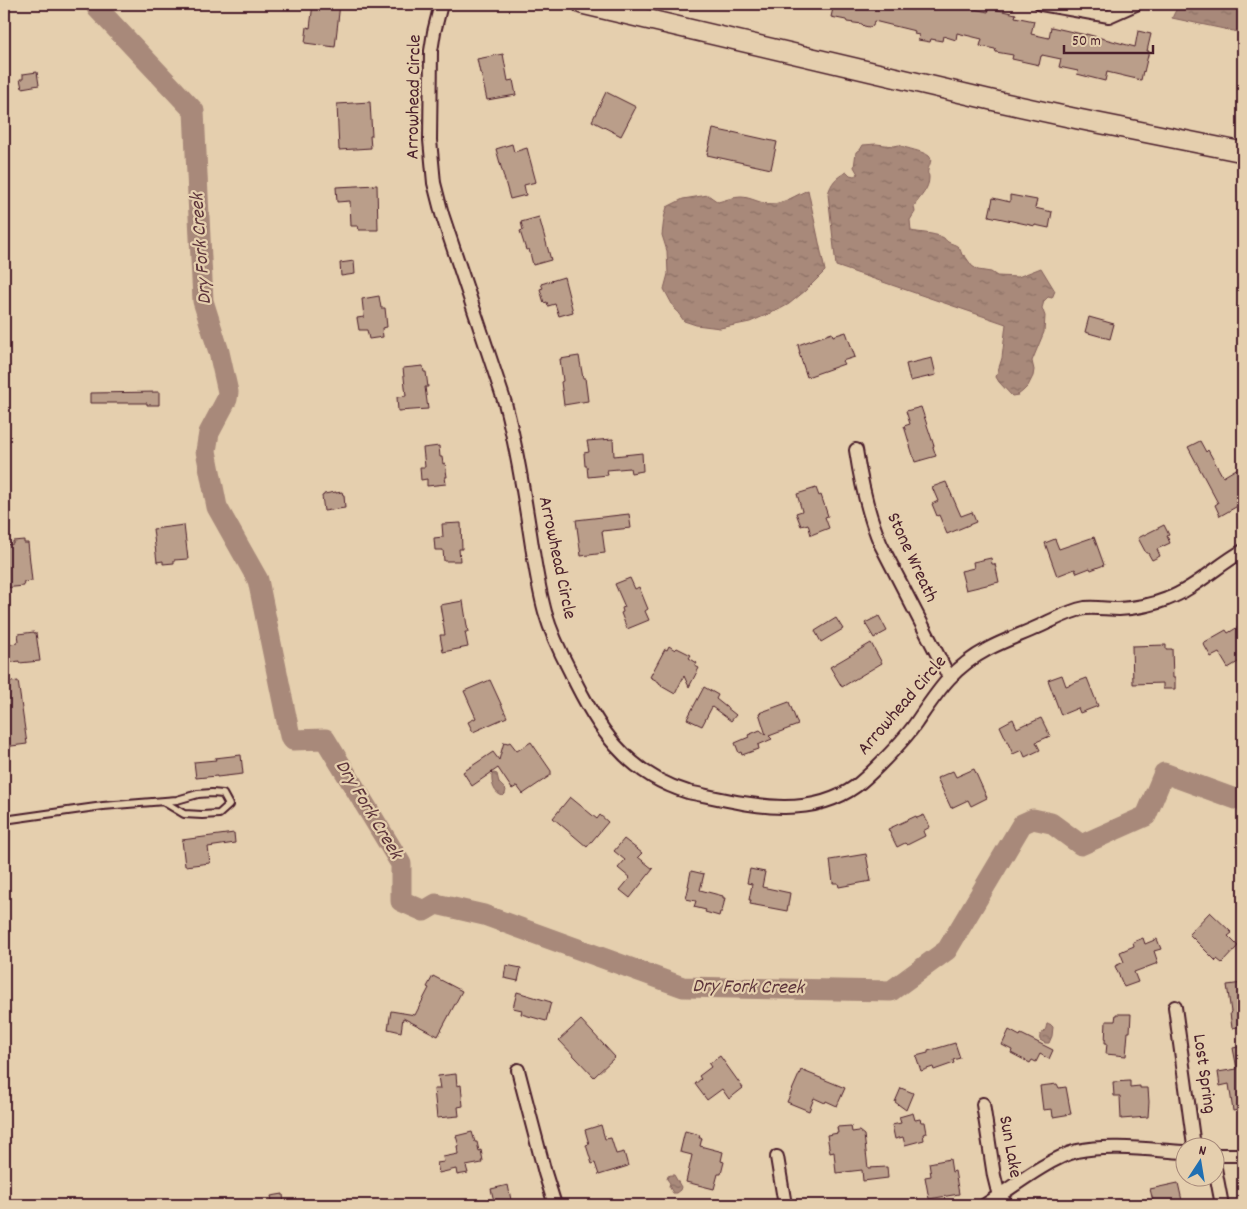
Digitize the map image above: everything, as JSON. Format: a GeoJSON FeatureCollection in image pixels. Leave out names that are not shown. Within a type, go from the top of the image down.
{"type":"FeatureCollection","features":[{"type":"Feature","properties":{"kind":"main road"},"geometry":{"type":"LineString","coordinates":[[582,4],[1000,102],[1243,152]]}},
{"type":"Feature","properties":{"kind":"street","name":"Arrowhead Circle"},"geometry":{"type":"LineString","coordinates":[[442,4],[431,51],[430,140],[434,183],[442,214],[505,402],[513,433],[545,613],[556,643],[586,704],[608,736],[643,771],[678,790],[760,806],[798,806],[816,804],[833,799],[863,781],[891,753],[912,729],[949,677],[972,658],[989,648],[1065,614],[1086,608],[1141,607],[1169,598],[1187,589],[1230,558],[1243,551]]}},
{"type":"Feature","properties":{"kind":"street"},"geometry":{"type":"LineString","coordinates":[[1041,4],[1109,16],[1136,4]]}},
{"type":"Feature","properties":{"kind":"street","name":"Stone Wreath"},"geometry":{"type":"LineString","coordinates":[[856,450],[873,526],[949,677]]}},
{"type":"Feature","properties":{"kind":"street","name":"Lost Spring"},"geometry":{"type":"LineString","coordinates":[[1175,1007],[1193,1136]]}},
{"type":"Feature","properties":{"kind":"street"},"geometry":{"type":"LineString","coordinates":[[518,1070],[555,1205]]}},
{"type":"Feature","properties":{"kind":"street","name":"Sun Lake"},"geometry":{"type":"LineString","coordinates":[[983,1104],[994,1176],[1003,1201]]}},
{"type":"Feature","properties":{"kind":"street"},"geometry":{"type":"LineString","coordinates":[[985,1205],[1003,1201],[1042,1168],[1076,1152],[1094,1148],[1174,1151]]}},
{"type":"Feature","properties":{"kind":"street"},"geometry":{"type":"LineString","coordinates":[[1224,1155],[1243,1156]]}},
{"type":"Feature","properties":{"kind":"street"},"geometry":{"type":"LineString","coordinates":[[777,1157],[785,1205]]}},
{"type":"Feature","properties":{"kind":"street"},"geometry":{"type":"LineString","coordinates":[[1218,1186],[1222,1205]]}},
{"type":"Feature","properties":{"kind":"lane"},"geometry":{"type":"LineString","coordinates":[[4,820],[123,804],[164,802],[198,794],[212,793],[223,794],[229,805],[219,814],[202,816],[184,814],[164,802]]}},
{"type":"Feature","properties":{"kind":"water"},"geometry":{"type":"Polygon","coordinates":[[[1179,4],[1243,4],[1243,33],[1172,18],[1179,4]]]}},
{"type":"Feature","properties":{"kind":"water"},"geometry":{"type":"Polygon","coordinates":[[[863,145],[899,145],[923,153],[930,158],[929,182],[914,206],[915,212],[910,220],[911,231],[943,237],[958,247],[962,255],[965,256],[972,266],[997,276],[1018,277],[1041,268],[1055,291],[1052,298],[1048,297],[1044,301],[1042,308],[1045,316],[1044,332],[1032,361],[1033,376],[1028,386],[1018,395],[1012,396],[996,377],[1002,358],[1006,324],[836,266],[829,190],[834,181],[843,174],[847,172],[854,176],[858,174],[854,167],[856,152],[863,145]]]}},
{"type":"Feature","properties":{"kind":"water"},"geometry":{"type":"Polygon","coordinates":[[[808,190],[825,271],[789,304],[750,322],[720,328],[696,325],[684,321],[664,289],[668,274],[667,251],[662,235],[667,207],[683,199],[708,195],[718,202],[741,197],[772,204],[808,190]]]}},
{"type":"Feature","properties":{"kind":"water"},"geometry":{"type":"Polygon","coordinates":[[[492,774],[497,774],[499,783],[506,790],[503,796],[497,793],[494,788],[492,774]]]}},
{"type":"Feature","properties":{"kind":"water"},"geometry":{"type":"Polygon","coordinates":[[[1047,1024],[1053,1027],[1049,1043],[1045,1043],[1040,1040],[1040,1035],[1045,1030],[1047,1024]]]}},
{"type":"Feature","properties":{"kind":"water"},"geometry":{"type":"Polygon","coordinates":[[[674,1175],[681,1187],[676,1193],[673,1193],[667,1179],[674,1175]]]}},
{"type":"Feature","properties":{"kind":"building"},"geometry":{"type":"Polygon","coordinates":[[[313,4],[340,4],[335,47],[305,43],[307,27],[310,28],[313,4]]]}},
{"type":"Feature","properties":{"kind":"building"},"geometry":{"type":"Polygon","coordinates":[[[834,4],[966,4],[965,7],[988,12],[989,8],[1016,14],[1015,17],[1034,21],[1031,34],[1049,38],[1051,27],[1135,47],[1138,31],[1151,34],[1147,51],[1149,51],[1141,80],[1107,72],[1105,81],[1077,74],[1078,71],[1059,67],[1061,59],[1042,55],[1039,65],[1012,59],[1013,55],[996,52],[995,49],[980,46],[982,39],[957,33],[956,40],[943,36],[942,41],[931,39],[930,42],[918,40],[919,35],[914,34],[915,31],[874,21],[873,26],[869,27],[847,22],[846,20],[831,17],[834,4]]]}},
{"type":"Feature","properties":{"kind":"building"},"geometry":{"type":"Polygon","coordinates":[[[503,54],[508,81],[513,80],[516,95],[487,100],[477,59],[503,54]]]}},
{"type":"Feature","properties":{"kind":"building"},"geometry":{"type":"Polygon","coordinates":[[[37,72],[39,85],[22,88],[20,79],[23,79],[23,74],[37,72]]]}},
{"type":"Feature","properties":{"kind":"building"},"geometry":{"type":"Polygon","coordinates":[[[606,92],[636,107],[621,136],[592,121],[606,92]]]}},
{"type":"Feature","properties":{"kind":"building"},"geometry":{"type":"Polygon","coordinates":[[[370,102],[371,148],[339,150],[337,104],[370,102]]]}},
{"type":"Feature","properties":{"kind":"building"},"geometry":{"type":"Polygon","coordinates":[[[713,129],[777,142],[771,169],[707,155],[713,129]]]}},
{"type":"Feature","properties":{"kind":"building"},"geometry":{"type":"Polygon","coordinates":[[[512,144],[514,152],[527,148],[536,182],[524,185],[526,195],[510,199],[496,149],[512,144]]]}},
{"type":"Feature","properties":{"kind":"building"},"geometry":{"type":"Polygon","coordinates":[[[377,185],[378,230],[359,230],[358,226],[351,226],[350,201],[337,202],[336,187],[377,185]]]}},
{"type":"Feature","properties":{"kind":"building"},"geometry":{"type":"Polygon","coordinates":[[[1010,195],[1037,200],[1035,208],[1052,212],[1049,228],[989,216],[993,198],[1010,202],[1010,195]]]}},
{"type":"Feature","properties":{"kind":"building"},"geometry":{"type":"Polygon","coordinates":[[[539,217],[551,260],[533,265],[529,249],[526,250],[520,231],[523,230],[521,222],[539,217]]]}},
{"type":"Feature","properties":{"kind":"building"},"geometry":{"type":"Polygon","coordinates":[[[354,261],[355,274],[341,276],[340,263],[354,261]]]}},
{"type":"Feature","properties":{"kind":"building"},"geometry":{"type":"Polygon","coordinates":[[[564,277],[573,312],[559,316],[555,304],[548,306],[547,302],[544,303],[540,289],[543,288],[541,284],[564,277]]]}},
{"type":"Feature","properties":{"kind":"building"},"geometry":{"type":"Polygon","coordinates":[[[379,296],[381,308],[385,308],[387,327],[382,328],[383,337],[369,339],[367,330],[359,330],[357,318],[364,317],[362,299],[379,296]]]}},
{"type":"Feature","properties":{"kind":"building"},"geometry":{"type":"Polygon","coordinates":[[[1089,317],[1114,324],[1110,339],[1085,332],[1089,317]]]}},
{"type":"Feature","properties":{"kind":"building"},"geometry":{"type":"Polygon","coordinates":[[[846,332],[855,357],[842,361],[844,364],[807,377],[798,345],[832,333],[833,336],[846,332]]]}},
{"type":"Feature","properties":{"kind":"building"},"geometry":{"type":"Polygon","coordinates":[[[579,356],[583,378],[585,378],[588,401],[564,405],[560,359],[579,356]]]}},
{"type":"Feature","properties":{"kind":"building"},"geometry":{"type":"Polygon","coordinates":[[[932,358],[936,375],[910,381],[906,364],[932,358]]]}},
{"type":"Feature","properties":{"kind":"building"},"geometry":{"type":"Polygon","coordinates":[[[423,366],[424,372],[426,372],[428,387],[425,387],[428,409],[398,411],[397,397],[406,396],[403,368],[423,366]]]}},
{"type":"Feature","properties":{"kind":"building"},"geometry":{"type":"Polygon","coordinates":[[[159,392],[159,405],[147,405],[147,403],[90,403],[90,393],[159,392]]]}},
{"type":"Feature","properties":{"kind":"building"},"geometry":{"type":"Polygon","coordinates":[[[921,407],[936,456],[915,462],[904,426],[910,424],[906,411],[921,407]]]}},
{"type":"Feature","properties":{"kind":"building"},"geometry":{"type":"Polygon","coordinates":[[[613,439],[614,456],[642,453],[643,471],[631,473],[630,468],[607,470],[608,475],[588,477],[584,453],[589,452],[587,441],[613,439]]]}},
{"type":"Feature","properties":{"kind":"building"},"geometry":{"type":"Polygon","coordinates":[[[1200,441],[1206,452],[1208,450],[1223,477],[1243,465],[1243,503],[1220,516],[1215,505],[1218,503],[1188,447],[1200,441]]]}},
{"type":"Feature","properties":{"kind":"building"},"geometry":{"type":"Polygon","coordinates":[[[439,446],[440,457],[442,457],[443,464],[445,463],[446,484],[427,486],[427,479],[421,480],[420,467],[425,467],[423,448],[439,446]]]}},
{"type":"Feature","properties":{"kind":"building"},"geometry":{"type":"Polygon","coordinates":[[[946,482],[961,516],[972,512],[976,522],[947,534],[932,504],[938,501],[932,487],[946,482]]]}},
{"type":"Feature","properties":{"kind":"building"},"geometry":{"type":"Polygon","coordinates":[[[816,488],[819,496],[821,495],[828,516],[825,517],[829,528],[811,535],[808,524],[801,526],[796,513],[802,511],[797,494],[816,488]]]}},
{"type":"Feature","properties":{"kind":"building"},"geometry":{"type":"Polygon","coordinates":[[[342,492],[344,495],[345,508],[324,511],[322,496],[342,492]]]}},
{"type":"Feature","properties":{"kind":"building"},"geometry":{"type":"Polygon","coordinates":[[[629,514],[631,528],[602,531],[605,553],[581,556],[576,520],[629,514]]]}},
{"type":"Feature","properties":{"kind":"building"},"geometry":{"type":"Polygon","coordinates":[[[461,523],[462,549],[459,549],[460,561],[444,561],[443,550],[435,550],[434,538],[443,537],[442,524],[461,523]]]}},
{"type":"Feature","properties":{"kind":"building"},"geometry":{"type":"Polygon","coordinates":[[[184,525],[188,559],[174,560],[174,563],[163,564],[163,561],[157,562],[153,529],[184,525]]]}},
{"type":"Feature","properties":{"kind":"building"},"geometry":{"type":"Polygon","coordinates":[[[1164,525],[1169,535],[1167,536],[1170,543],[1157,549],[1160,556],[1152,560],[1138,538],[1164,525]]]}},
{"type":"Feature","properties":{"kind":"building"},"geometry":{"type":"Polygon","coordinates":[[[1094,537],[1104,565],[1077,573],[1075,569],[1057,576],[1045,543],[1055,539],[1059,549],[1094,537]]]}},
{"type":"Feature","properties":{"kind":"building"},"geometry":{"type":"Polygon","coordinates":[[[24,540],[24,543],[28,543],[32,581],[23,582],[24,586],[4,588],[4,545],[13,544],[13,541],[24,540]]]}},
{"type":"Feature","properties":{"kind":"building"},"geometry":{"type":"Polygon","coordinates":[[[991,558],[992,564],[995,564],[999,582],[966,590],[961,571],[974,568],[973,562],[991,558]]]}},
{"type":"Feature","properties":{"kind":"building"},"geometry":{"type":"Polygon","coordinates":[[[630,578],[635,589],[639,587],[648,609],[645,611],[649,620],[627,629],[621,613],[623,612],[622,608],[625,607],[615,584],[630,578]]]}},
{"type":"Feature","properties":{"kind":"building"},"geometry":{"type":"Polygon","coordinates":[[[463,601],[468,632],[465,632],[468,647],[443,652],[440,635],[445,635],[440,605],[463,601]]]}},
{"type":"Feature","properties":{"kind":"building"},"geometry":{"type":"Polygon","coordinates":[[[879,616],[887,631],[874,638],[865,623],[879,616]]]}},
{"type":"Feature","properties":{"kind":"building"},"geometry":{"type":"Polygon","coordinates":[[[836,618],[843,629],[821,642],[815,631],[836,618]]]}},
{"type":"Feature","properties":{"kind":"building"},"geometry":{"type":"Polygon","coordinates":[[[1243,624],[1243,659],[1228,668],[1219,653],[1211,657],[1203,643],[1226,630],[1228,633],[1243,624]]]}},
{"type":"Feature","properties":{"kind":"building"},"geometry":{"type":"Polygon","coordinates":[[[36,633],[40,661],[8,663],[6,645],[17,643],[19,641],[18,634],[36,633]]]}},
{"type":"Feature","properties":{"kind":"building"},"geometry":{"type":"Polygon","coordinates":[[[871,643],[882,663],[842,687],[830,667],[871,643]]]}},
{"type":"Feature","properties":{"kind":"building"},"geometry":{"type":"Polygon","coordinates":[[[1166,645],[1166,649],[1172,649],[1175,689],[1163,689],[1163,683],[1133,684],[1132,646],[1166,645]]]}},
{"type":"Feature","properties":{"kind":"building"},"geometry":{"type":"Polygon","coordinates":[[[669,646],[691,655],[689,658],[697,663],[695,666],[699,668],[689,687],[684,676],[675,694],[650,677],[665,649],[667,650],[669,646]]]}},
{"type":"Feature","properties":{"kind":"building"},"geometry":{"type":"Polygon","coordinates":[[[1062,675],[1066,686],[1087,678],[1098,706],[1080,713],[1078,708],[1061,715],[1048,680],[1062,675]]]}},
{"type":"Feature","properties":{"kind":"building"},"geometry":{"type":"Polygon","coordinates":[[[490,680],[507,717],[473,732],[468,722],[476,718],[464,691],[490,680]]]}},
{"type":"Feature","properties":{"kind":"building"},"geometry":{"type":"Polygon","coordinates":[[[18,681],[27,744],[4,747],[4,683],[18,681]]]}},
{"type":"Feature","properties":{"kind":"building"},"geometry":{"type":"Polygon","coordinates":[[[704,687],[718,695],[716,699],[736,715],[731,721],[712,707],[702,726],[687,719],[704,687]]]}},
{"type":"Feature","properties":{"kind":"building"},"geometry":{"type":"Polygon","coordinates":[[[789,702],[798,725],[769,736],[772,739],[758,745],[759,749],[742,755],[741,752],[739,753],[735,743],[760,730],[766,735],[759,713],[789,702]]]}},
{"type":"Feature","properties":{"kind":"building"},"geometry":{"type":"Polygon","coordinates":[[[1041,718],[1050,736],[1036,742],[1040,750],[1025,757],[1022,750],[1013,754],[1000,726],[1013,719],[1017,728],[1041,718]]]}},
{"type":"Feature","properties":{"kind":"building"},"geometry":{"type":"Polygon","coordinates":[[[504,742],[510,742],[517,751],[531,742],[551,771],[551,775],[523,794],[517,786],[512,789],[498,768],[472,786],[463,772],[493,752],[499,760],[504,742]]]}},
{"type":"Feature","properties":{"kind":"building"},"geometry":{"type":"Polygon","coordinates":[[[241,755],[243,774],[196,778],[194,762],[241,755]]]}},
{"type":"Feature","properties":{"kind":"building"},"geometry":{"type":"Polygon","coordinates":[[[974,769],[987,798],[971,806],[968,800],[951,808],[937,778],[953,771],[956,777],[974,769]]]}},
{"type":"Feature","properties":{"kind":"building"},"geometry":{"type":"Polygon","coordinates":[[[570,797],[597,819],[600,815],[608,822],[587,847],[553,818],[570,797]]]}},
{"type":"Feature","properties":{"kind":"building"},"geometry":{"type":"Polygon","coordinates":[[[924,815],[930,827],[923,831],[925,836],[907,845],[905,843],[897,847],[888,829],[916,816],[917,818],[924,815]]]}},
{"type":"Feature","properties":{"kind":"building"},"geometry":{"type":"Polygon","coordinates":[[[234,833],[235,843],[208,847],[210,863],[185,866],[182,840],[234,833]]]}},
{"type":"Feature","properties":{"kind":"building"},"geometry":{"type":"Polygon","coordinates":[[[624,839],[642,853],[638,857],[653,869],[630,898],[620,890],[630,878],[618,868],[625,860],[614,851],[624,839]]]}},
{"type":"Feature","properties":{"kind":"building"},"geometry":{"type":"Polygon","coordinates":[[[866,854],[871,881],[839,887],[838,883],[833,883],[830,860],[866,854]]]}},
{"type":"Feature","properties":{"kind":"building"},"geometry":{"type":"Polygon","coordinates":[[[750,869],[765,872],[762,887],[790,893],[787,911],[750,904],[752,884],[747,883],[750,869]]]}},
{"type":"Feature","properties":{"kind":"building"},"geometry":{"type":"Polygon","coordinates":[[[691,871],[704,874],[700,890],[725,898],[722,912],[720,912],[719,916],[694,907],[696,901],[686,899],[691,871]]]}},
{"type":"Feature","properties":{"kind":"building"},"geometry":{"type":"Polygon","coordinates":[[[1210,912],[1232,933],[1228,936],[1238,946],[1222,963],[1217,959],[1216,961],[1189,934],[1210,912]]]}},
{"type":"Feature","properties":{"kind":"building"},"geometry":{"type":"Polygon","coordinates":[[[1143,938],[1145,944],[1157,939],[1161,949],[1154,951],[1158,963],[1134,972],[1138,982],[1124,987],[1115,966],[1124,962],[1120,952],[1134,946],[1133,942],[1143,938]]]}},
{"type":"Feature","properties":{"kind":"building"},"geometry":{"type":"Polygon","coordinates":[[[506,965],[521,968],[518,981],[504,978],[506,965]]]}},
{"type":"Feature","properties":{"kind":"building"},"geometry":{"type":"Polygon","coordinates":[[[433,976],[462,991],[438,1036],[403,1018],[401,1032],[388,1029],[391,1011],[415,1015],[433,976]]]}},
{"type":"Feature","properties":{"kind":"building"},"geometry":{"type":"Polygon","coordinates":[[[1243,983],[1243,1026],[1232,1028],[1227,985],[1243,983]]]}},
{"type":"Feature","properties":{"kind":"building"},"geometry":{"type":"Polygon","coordinates":[[[517,992],[551,1002],[546,1021],[521,1014],[522,1010],[513,1008],[517,992]]]}},
{"type":"Feature","properties":{"kind":"building"},"geometry":{"type":"Polygon","coordinates":[[[1116,1014],[1131,1014],[1126,1056],[1106,1054],[1106,1021],[1115,1021],[1116,1014]]]}},
{"type":"Feature","properties":{"kind":"building"},"geometry":{"type":"Polygon","coordinates":[[[581,1020],[615,1057],[594,1077],[559,1040],[581,1020]]]}},
{"type":"Feature","properties":{"kind":"building"},"geometry":{"type":"Polygon","coordinates":[[[1009,1030],[1053,1050],[1049,1059],[1040,1054],[1036,1062],[1032,1060],[1030,1063],[1011,1053],[1012,1050],[1002,1045],[1009,1030]]]}},
{"type":"Feature","properties":{"kind":"building"},"geometry":{"type":"Polygon","coordinates":[[[955,1043],[960,1058],[953,1060],[954,1063],[934,1070],[933,1067],[921,1071],[916,1056],[955,1043]]]}},
{"type":"Feature","properties":{"kind":"building"},"geometry":{"type":"Polygon","coordinates":[[[1243,1046],[1243,1109],[1233,1111],[1229,1084],[1220,1086],[1218,1072],[1237,1069],[1233,1048],[1243,1046]]]}},
{"type":"Feature","properties":{"kind":"building"},"geometry":{"type":"Polygon","coordinates":[[[720,1056],[743,1088],[729,1099],[722,1089],[707,1100],[695,1084],[701,1079],[699,1076],[711,1067],[709,1064],[720,1056]]]}},
{"type":"Feature","properties":{"kind":"building"},"geometry":{"type":"Polygon","coordinates":[[[801,1070],[845,1088],[837,1106],[814,1098],[809,1111],[787,1102],[801,1070]]]}},
{"type":"Feature","properties":{"kind":"building"},"geometry":{"type":"Polygon","coordinates":[[[456,1074],[457,1086],[461,1085],[463,1106],[458,1107],[459,1116],[437,1118],[434,1089],[440,1089],[438,1076],[456,1074]]]}},
{"type":"Feature","properties":{"kind":"building"},"geometry":{"type":"Polygon","coordinates":[[[1130,1081],[1130,1087],[1140,1086],[1140,1088],[1148,1088],[1148,1117],[1121,1119],[1120,1096],[1114,1096],[1113,1082],[1130,1081]]]}},
{"type":"Feature","properties":{"kind":"building"},"geometry":{"type":"Polygon","coordinates":[[[1057,1084],[1059,1088],[1066,1087],[1071,1114],[1053,1117],[1052,1109],[1043,1110],[1040,1086],[1057,1084]]]}},
{"type":"Feature","properties":{"kind":"building"},"geometry":{"type":"Polygon","coordinates":[[[901,1088],[913,1093],[906,1110],[895,1102],[901,1088]]]}},
{"type":"Feature","properties":{"kind":"building"},"geometry":{"type":"Polygon","coordinates":[[[913,1113],[915,1120],[920,1119],[921,1122],[925,1122],[927,1133],[923,1134],[924,1140],[905,1145],[903,1137],[895,1139],[892,1125],[901,1123],[899,1117],[913,1113]]]}},
{"type":"Feature","properties":{"kind":"building"},"geometry":{"type":"Polygon","coordinates":[[[601,1125],[605,1139],[611,1138],[616,1154],[624,1152],[628,1166],[599,1175],[595,1163],[592,1164],[586,1145],[589,1144],[585,1130],[601,1125]]]}},
{"type":"Feature","properties":{"kind":"building"},"geometry":{"type":"Polygon","coordinates":[[[851,1126],[852,1132],[859,1131],[864,1135],[868,1168],[887,1167],[888,1178],[863,1181],[862,1170],[836,1173],[834,1152],[830,1153],[827,1135],[838,1133],[837,1127],[851,1126]]]}},
{"type":"Feature","properties":{"kind":"building"},"geometry":{"type":"Polygon","coordinates":[[[685,1131],[700,1135],[699,1138],[702,1138],[700,1146],[723,1152],[721,1161],[724,1162],[714,1189],[686,1182],[692,1155],[680,1152],[685,1131]]]}},
{"type":"Feature","properties":{"kind":"building"},"geometry":{"type":"Polygon","coordinates":[[[472,1132],[479,1151],[481,1150],[482,1163],[466,1166],[468,1173],[457,1175],[456,1169],[439,1173],[437,1163],[444,1162],[443,1157],[458,1154],[457,1146],[459,1146],[456,1136],[472,1132]]]}},
{"type":"Feature","properties":{"kind":"building"},"geometry":{"type":"Polygon","coordinates":[[[950,1159],[952,1172],[955,1171],[959,1194],[929,1199],[925,1177],[931,1176],[929,1163],[950,1159]]]}},
{"type":"Feature","properties":{"kind":"building"},"geometry":{"type":"Polygon","coordinates":[[[1174,1184],[1174,1186],[1179,1186],[1183,1205],[1154,1205],[1150,1189],[1174,1184]]]}},
{"type":"Feature","properties":{"kind":"building"},"geometry":{"type":"Polygon","coordinates":[[[508,1185],[512,1205],[495,1205],[491,1189],[508,1185]]]}},
{"type":"Feature","properties":{"kind":"building"},"geometry":{"type":"Polygon","coordinates":[[[283,1194],[284,1205],[273,1204],[271,1196],[283,1194]]]}},
{"type":"Feature","properties":{"kind":"waterway","name":"Dry Fork Creek"},"geometry":{"type":"LineString","coordinates":[[96,4],[97,8],[194,111],[203,301],[219,352],[228,392],[227,399],[209,433],[206,451],[217,507],[258,580],[290,736],[293,740],[325,739],[401,864],[401,901],[424,911],[436,904],[484,915],[683,987],[891,991],[947,950],[1022,824],[1033,819],[1051,823],[1081,845],[1146,816],[1164,773],[1243,801]]}}]}
